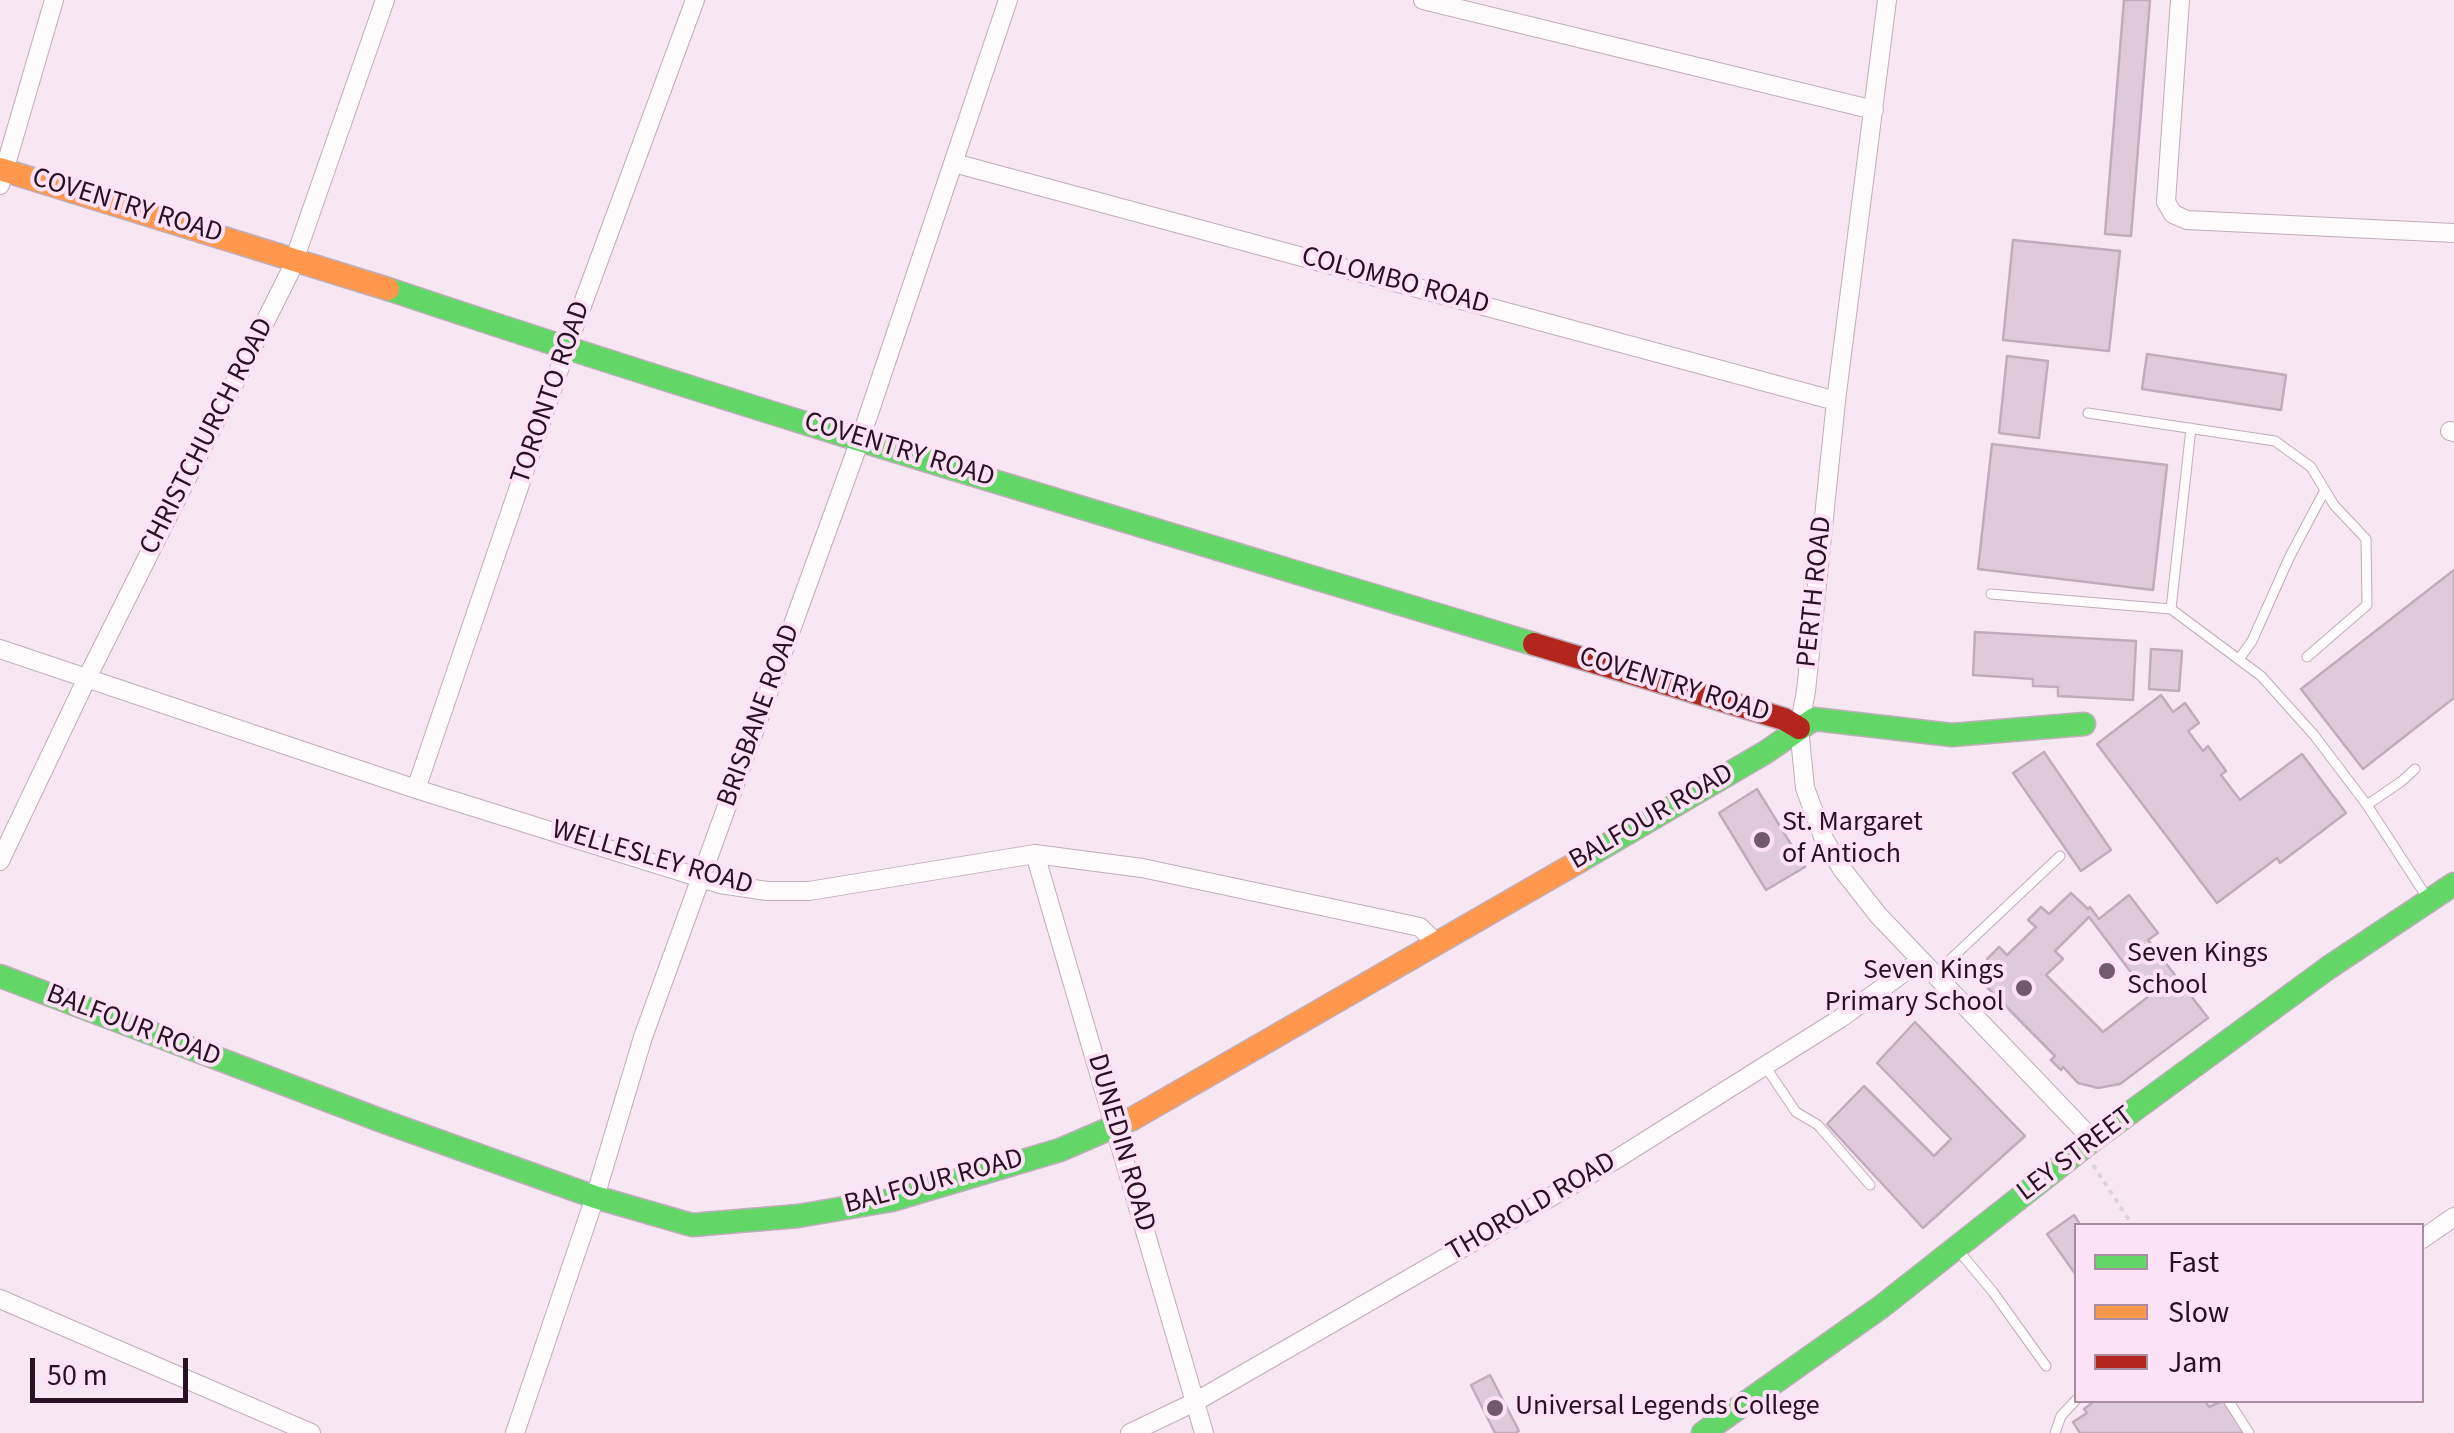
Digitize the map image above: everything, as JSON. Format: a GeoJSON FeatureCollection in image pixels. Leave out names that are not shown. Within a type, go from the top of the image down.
{"type":"FeatureCollection","features":[{"type":"Feature","properties":{"kind":"street"},"geometry":{"type":"LineString","coordinates":[[1,175],[54,0]]}},
{"type":"Feature","properties":{"kind":"street","name":"CHRISTCHURCH ROAD"},"geometry":{"type":"LineString","coordinates":[[0,862],[295,258],[385,0]]}},
{"type":"Feature","properties":{"kind":"street","name":"TORONTO ROAD"},"geometry":{"type":"LineString","coordinates":[[416,789],[566,349],[695,0]]}},
{"type":"Feature","properties":{"kind":"street","name":"BRISBANE ROAD"},"geometry":{"type":"LineString","coordinates":[[515,1433],[595,1197],[643,1037],[860,440],[1008,0]]}},
{"type":"Feature","properties":{"kind":"street"},"geometry":{"type":"LineString","coordinates":[[1423,0],[1874,110]]}},
{"type":"Feature","properties":{"kind":"street","name":"PERTH ROAD"},"geometry":{"type":"LineString","coordinates":[[1887,0],[1799,728],[1805,788],[1824,839],[1862,898],[2088,1145]]}},
{"type":"Feature","properties":{"kind":"street"},"geometry":{"type":"LineString","coordinates":[[2180,0],[2166,202],[2174,214],[2187,220],[2454,233]]}},
{"type":"Feature","properties":{"kind":"street","name":"COLOMBO ROAD"},"geometry":{"type":"LineString","coordinates":[[954,163],[1836,401]]}},
{"type":"Feature","properties":{"kind":"street","name":"COVENTRY ROAD"},"geometry":{"type":"LineString","coordinates":[[1,175],[295,258],[566,349],[1784,719],[1799,728]]}},
{"type":"Feature","properties":{"kind":"street","name":"WELLESLEY ROAD"},"geometry":{"type":"LineString","coordinates":[[0,649],[416,789],[703,879],[767,892],[809,891],[1035,854],[1158,871],[1402,922],[1420,926],[1435,942]]}},
{"type":"Feature","properties":{"kind":"street"},"geometry":{"type":"LineString","coordinates":[[1799,728],[1814,719],[1952,735],[2084,724]]}},
{"type":"Feature","properties":{"kind":"street","name":"BALFOUR ROAD"},"geometry":{"type":"LineString","coordinates":[[0,976],[384,1122],[595,1197],[692,1225],[798,1216],[892,1200],[1060,1150],[1116,1128],[1735,770],[1799,728]]}},
{"type":"Feature","properties":{"kind":"street","name":"DUNEDIN ROAD"},"geometry":{"type":"LineString","coordinates":[[1035,854],[1204,1433]]}},
{"type":"Feature","properties":{"kind":"street","name":"LEY STREET"},"geometry":{"type":"LineString","coordinates":[[1703,1433],[1869,1316],[2088,1145],[2328,968],[2454,884]]}},
{"type":"Feature","properties":{"kind":"street","name":"THOROLD ROAD"},"geometry":{"type":"LineString","coordinates":[[1130,1433],[1195,1402],[1615,1160],[1841,1018],[1921,960]]}},
{"type":"Feature","properties":{"kind":"street"},"geometry":{"type":"LineString","coordinates":[[2424,1238],[2454,1217]]}},
{"type":"Feature","properties":{"kind":"street"},"geometry":{"type":"LineString","coordinates":[[0,1300],[312,1433]]}},
{"type":"Feature","properties":{"kind":"lane"},"geometry":{"type":"LineString","coordinates":[[2088,413],[2274,442],[2311,467],[2366,540],[2367,605],[2308,657]]}},
{"type":"Feature","properties":{"kind":"lane"},"geometry":{"type":"LineString","coordinates":[[2172,609],[2191,428]]}},
{"type":"Feature","properties":{"kind":"lane"},"geometry":{"type":"LineString","coordinates":[[2238,659],[2252,641],[2325,490]]}},
{"type":"Feature","properties":{"kind":"lane"},"geometry":{"type":"LineString","coordinates":[[1992,594],[2172,609],[2261,676],[2367,805],[2430,901]]}},
{"type":"Feature","properties":{"kind":"lane"},"geometry":{"type":"LineString","coordinates":[[2367,805],[2415,769]]}},
{"type":"Feature","properties":{"kind":"lane"},"geometry":{"type":"LineString","coordinates":[[1934,974],[2060,856]]}},
{"type":"Feature","properties":{"kind":"lane"},"geometry":{"type":"LineString","coordinates":[[1765,1066],[1796,1112],[1818,1125],[1870,1185]]}},
{"type":"Feature","properties":{"kind":"lane"},"geometry":{"type":"LineString","coordinates":[[1956,1248],[2046,1366]]}},
{"type":"Feature","properties":{"kind":"lane"},"geometry":{"type":"LineString","coordinates":[[2055,1433],[2074,1402]]}},
{"type":"Feature","properties":{"kind":"lane"},"geometry":{"type":"LineString","coordinates":[[2230,1403],[2249,1433]]}},
{"type":"Feature","properties":{"kind":"path"},"geometry":{"type":"LineString","coordinates":[[2088,1145],[2131,1223]]}},
{"type":"Feature","properties":{"kind":"building"},"geometry":{"type":"Polygon","coordinates":[[[2124,0],[2150,0],[2131,236],[2105,234],[2124,0]]]}},
{"type":"Feature","properties":{"kind":"building"},"geometry":{"type":"Polygon","coordinates":[[[2013,240],[2120,251],[2109,351],[2003,340],[2013,240]]]}},
{"type":"Feature","properties":{"kind":"building"},"geometry":{"type":"Polygon","coordinates":[[[2147,354],[2286,375],[2281,410],[2142,389],[2147,354]]]}},
{"type":"Feature","properties":{"kind":"building"},"geometry":{"type":"Polygon","coordinates":[[[2007,356],[2048,361],[2039,438],[1999,433],[2007,356]]]}},
{"type":"Feature","properties":{"kind":"building"},"geometry":{"type":"Polygon","coordinates":[[[1992,444],[2167,465],[2153,590],[1978,569],[1992,444]]]}},
{"type":"Feature","properties":{"kind":"building"},"geometry":{"type":"Polygon","coordinates":[[[2454,570],[2454,698],[2363,769],[2301,689],[2454,570]]]}},
{"type":"Feature","properties":{"kind":"building"},"geometry":{"type":"Polygon","coordinates":[[[1975,632],[2136,641],[2133,700],[2058,696],[2058,687],[2033,686],[2033,679],[1973,675],[1975,632]]]}},
{"type":"Feature","properties":{"kind":"building"},"geometry":{"type":"Polygon","coordinates":[[[2151,649],[2182,651],[2179,691],[2149,689],[2151,649]]]}},
{"type":"Feature","properties":{"kind":"building"},"geometry":{"type":"Polygon","coordinates":[[[2161,695],[2173,712],[2185,703],[2199,723],[2188,731],[2203,751],[2208,746],[2226,771],[2221,775],[2240,800],[2302,754],[2346,813],[2280,863],[2277,858],[2217,903],[2097,744],[2161,695]]]}},
{"type":"Feature","properties":{"kind":"building"},"geometry":{"type":"Polygon","coordinates":[[[2044,752],[2111,850],[2081,871],[2013,773],[2044,752]]]}},
{"type":"Feature","properties":{"kind":"building","name":"St. Margaret of Antioch"},"geometry":{"type":"Polygon","coordinates":[[[1757,789],[1805,867],[1766,890],[1719,813],[1757,789]]]}},
{"type":"Feature","properties":{"kind":"building","name":"Seven Kings Primary School"},"geometry":{"type":"Polygon","coordinates":[[[2071,893],[2099,919],[2129,895],[2158,933],[2148,940],[2208,1018],[2120,1084],[2098,1088],[2078,1083],[2051,1060],[2055,1056],[1981,981],[1994,967],[1987,959],[1999,947],[2007,955],[2036,927],[2028,920],[2041,907],[2049,914],[2071,893]],[[2089,917],[2055,951],[2063,959],[2046,975],[2103,1032],[2149,996],[2089,917]]]}},
{"type":"Feature","properties":{"kind":"building"},"geometry":{"type":"Polygon","coordinates":[[[1915,1022],[2025,1136],[1923,1228],[1827,1124],[1864,1086],[1934,1156],[1951,1139],[1877,1063],[1915,1022]]]}},
{"type":"Feature","properties":{"kind":"building"},"geometry":{"type":"Polygon","coordinates":[[[2074,1215],[2079,1223],[2074,1223],[2074,1272],[2047,1234],[2074,1215]]]}},
{"type":"Feature","properties":{"kind":"building","name":"Universal Legends College"},"geometry":{"type":"Polygon","coordinates":[[[1490,1375],[1519,1431],[1515,1433],[1495,1433],[1471,1385],[1490,1375]]]}},
{"type":"Feature","properties":{"kind":"building"},"geometry":{"type":"Polygon","coordinates":[[[2092,1403],[2207,1403],[2209,1407],[2226,1403],[2246,1433],[2080,1433],[2073,1422],[2087,1413],[2084,1409],[2092,1403]]]}},
{"type":"Feature","properties":{"kind":"traffic: fast"},"geometry":{"type":"LineString","coordinates":[[388,289],[816,427],[1534,644]]}},
{"type":"Feature","properties":{"kind":"traffic: fast"},"geometry":{"type":"LineString","coordinates":[[1578,862],[1766,752],[1814,719],[1952,735],[2084,724]]}},
{"type":"Feature","properties":{"kind":"traffic: fast"},"geometry":{"type":"LineString","coordinates":[[1703,1433],[1881,1307],[2093,1140],[2328,968],[2454,884]]}},
{"type":"Feature","properties":{"kind":"traffic: fast"},"geometry":{"type":"LineString","coordinates":[[0,976],[385,1122],[595,1197],[692,1225],[798,1216],[892,1200],[1060,1150],[1132,1119]]}},
{"type":"Feature","properties":{"kind":"traffic: slow"},"geometry":{"type":"LineString","coordinates":[[0,169],[388,289]]}},
{"type":"Feature","properties":{"kind":"traffic: slow"},"geometry":{"type":"LineString","coordinates":[[1132,1119],[1578,862]]}},
{"type":"Feature","properties":{"kind":"traffic: jam"},"geometry":{"type":"LineString","coordinates":[[1534,644],[1784,719],[1799,728]]}},
{"type":"Feature","properties":{"kind":"place","name":"St. Margaret of Antioch"},"geometry":{"type":"Point","coordinates":[1762,840]}},
{"type":"Feature","properties":{"kind":"place","name":"Seven Kings School"},"geometry":{"type":"Point","coordinates":[2107,971]}},
{"type":"Feature","properties":{"kind":"place","name":"Seven Kings Primary School"},"geometry":{"type":"Point","coordinates":[2024,988]}},
{"type":"Feature","properties":{"kind":"place","name":"Universal Legends College"},"geometry":{"type":"Point","coordinates":[1495,1408]}}]}
